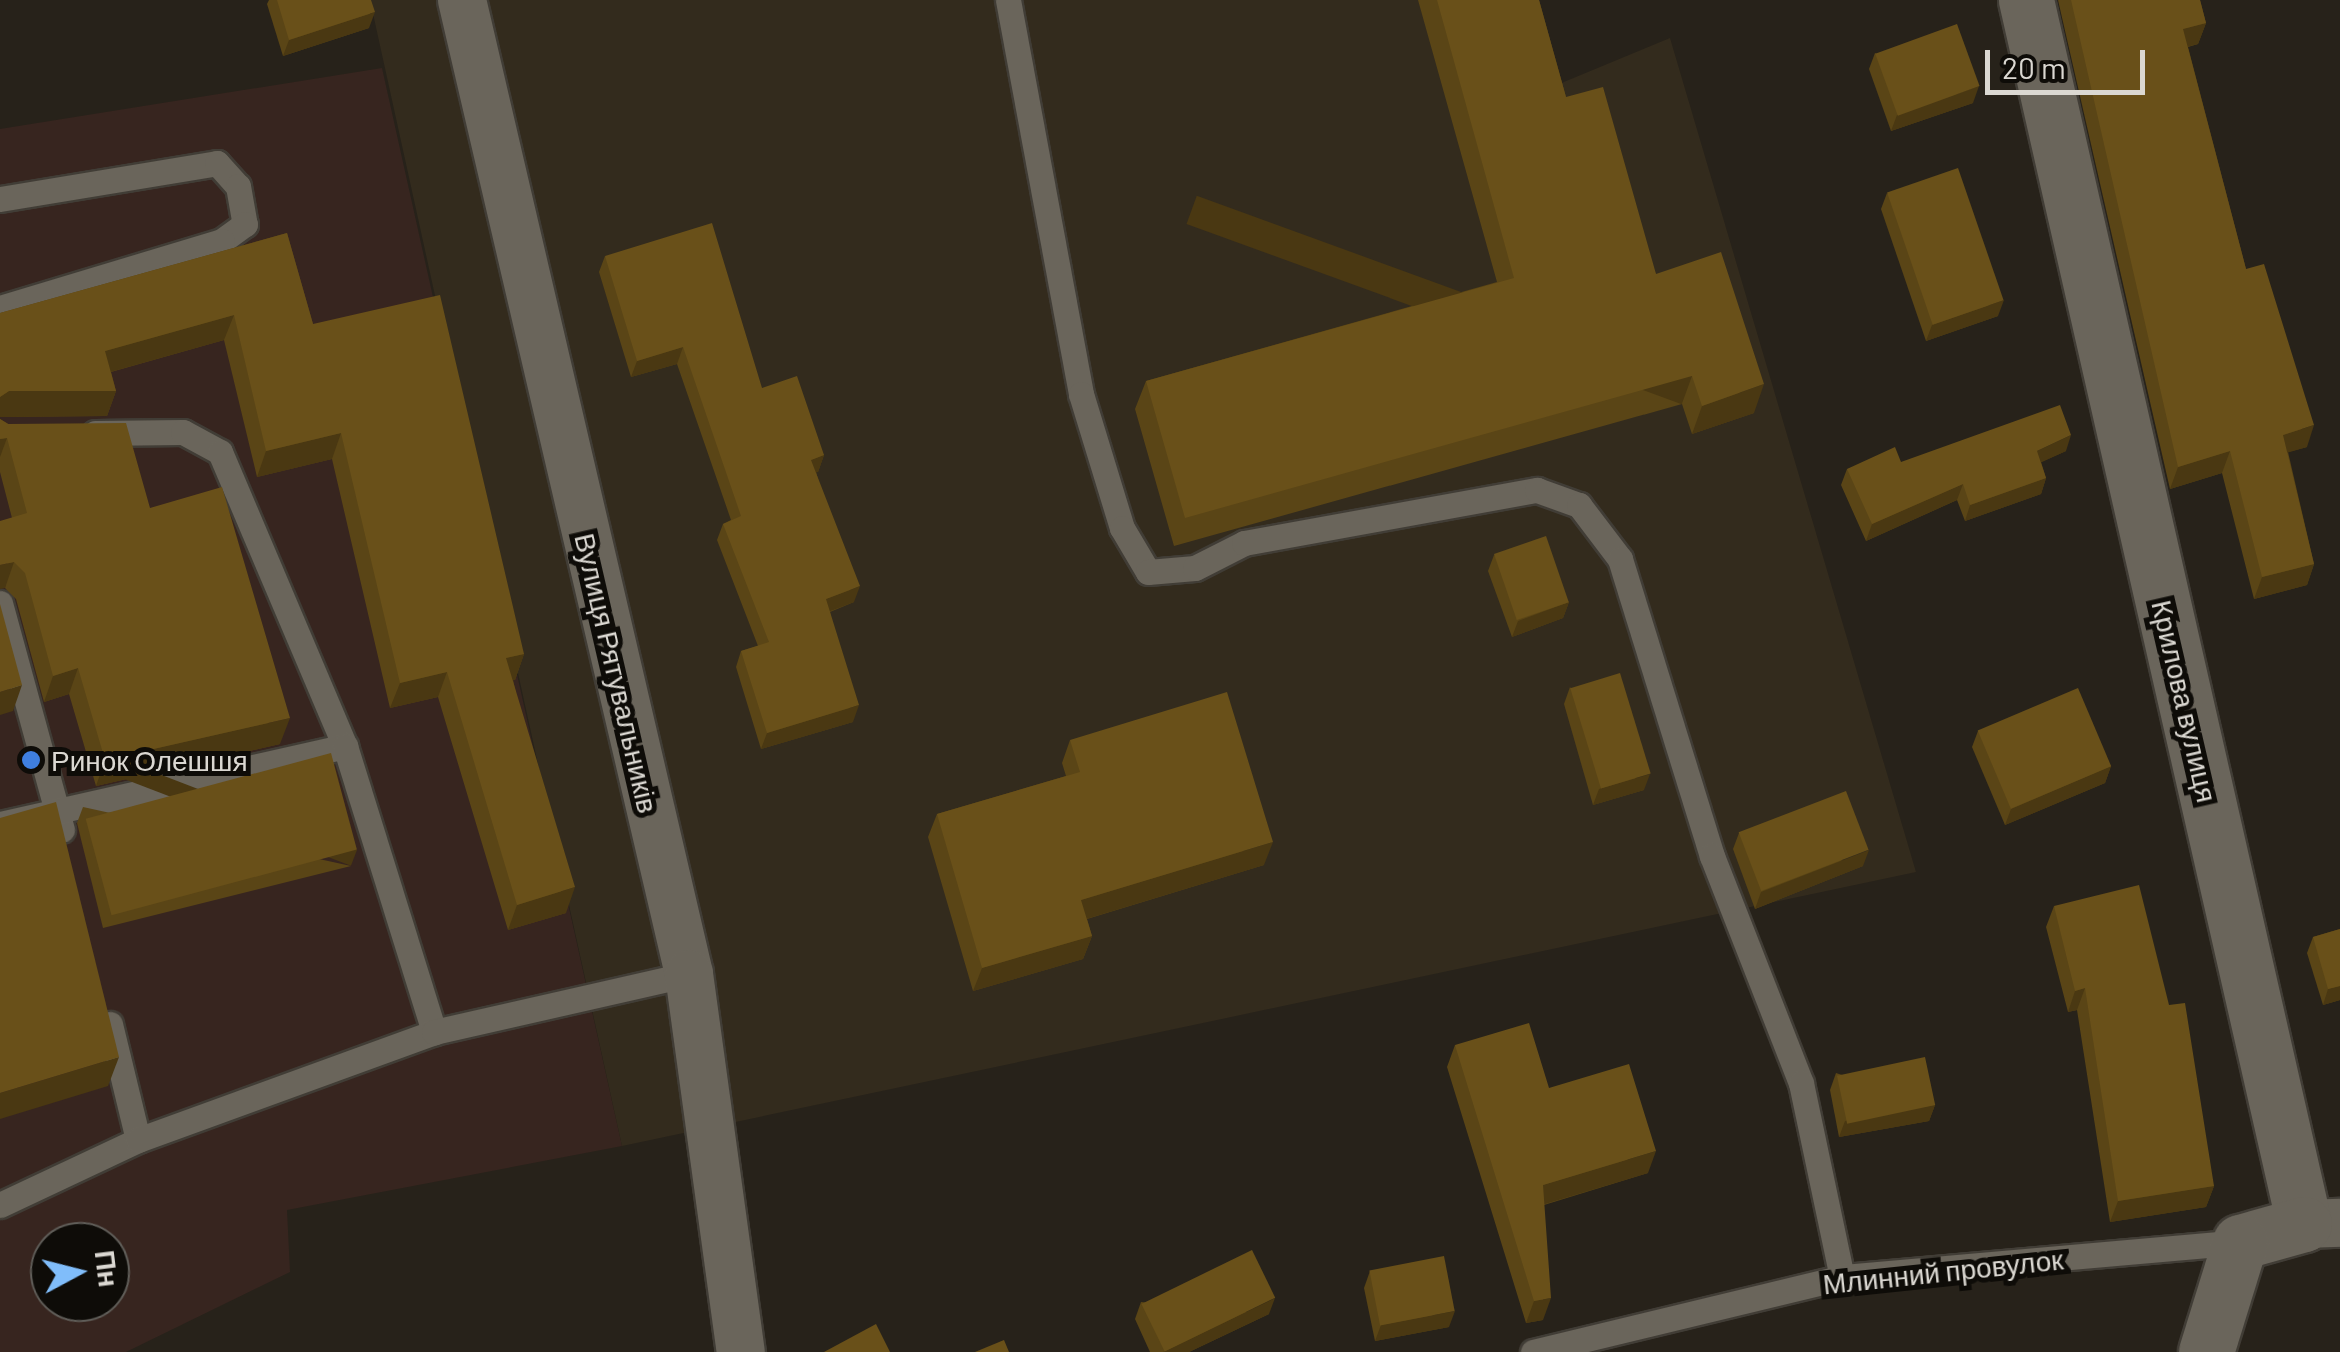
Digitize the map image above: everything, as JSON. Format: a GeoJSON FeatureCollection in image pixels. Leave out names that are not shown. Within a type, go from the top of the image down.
{"type":"FeatureCollection","features":[{"type":"Feature","properties":{"kind":"street","name":"Вулиця Рятувальників"},"geometry":{"type":"LineString","coordinates":[[462,0],[688,974],[741,1352]]}},
{"type":"Feature","properties":{"kind":"street","name":"Крилова вулиця"},"geometry":{"type":"LineString","coordinates":[[2026,0],[2322,1224],[2240,1242]]}},
{"type":"Feature","properties":{"kind":"street"},"geometry":{"type":"LineString","coordinates":[[2206,1352],[2240,1242]]}},
{"type":"Feature","properties":{"kind":"lane"},"geometry":{"type":"LineString","coordinates":[[1008,0],[1081,394],[1122,528],[1148,572],[1195,568],[1244,543],[1537,490],[1579,505],[1620,558],[1712,856],[1801,1084],[1842,1277]]}},
{"type":"Feature","properties":{"kind":"lane"},"geometry":{"type":"LineString","coordinates":[[0,199],[217,163],[238,186],[245,224],[222,242],[0,308]]}},
{"type":"Feature","properties":{"kind":"lane"},"geometry":{"type":"LineString","coordinates":[[74,433],[184,432],[220,452],[345,746],[434,1032]]}},
{"type":"Feature","properties":{"kind":"lane"},"geometry":{"type":"LineString","coordinates":[[0,603],[68,852]]}},
{"type":"Feature","properties":{"kind":"lane"},"geometry":{"type":"LineString","coordinates":[[0,824],[345,746]]}},
{"type":"Feature","properties":{"kind":"lane"},"geometry":{"type":"LineString","coordinates":[[0,1204],[138,1140],[434,1032],[688,974]]}},
{"type":"Feature","properties":{"kind":"lane"},"geometry":{"type":"LineString","coordinates":[[106,1005],[138,1140]]}},
{"type":"Feature","properties":{"kind":"lane","name":"Млинний провулок"},"geometry":{"type":"LineString","coordinates":[[1533,1352],[1842,1277],[2240,1242]]}},
{"type":"Feature","properties":{"kind":"shaded area"},"geometry":{"type":"Polygon","coordinates":[[[370,0],[1534,0],[1559,84],[1670,38],[1916,872],[622,1146],[370,0]]]}},
{"type":"Feature","properties":{"kind":"shaded area"},"geometry":{"type":"Polygon","coordinates":[[[382,68],[622,1146],[287,1210],[290,1272],[126,1352],[0,1352],[0,129],[382,68]]]}},
{"type":"Feature","properties":{"kind":"building"},"geometry":{"type":"Polygon","coordinates":[[[277,0],[371,0],[375,12],[289,40],[277,0]]]}},
{"type":"Feature","properties":{"kind":"building"},"geometry":{"type":"Polygon","coordinates":[[[1437,0],[1539,0],[1566,97],[1603,87],[1656,274],[1721,252],[1764,384],[1702,406],[1692,376],[1185,518],[1146,381],[1514,278],[1437,0]]]}},
{"type":"Feature","properties":{"kind":"building"},"geometry":{"type":"Polygon","coordinates":[[[2071,0],[2200,0],[2206,23],[2183,29],[2246,269],[2264,264],[2314,425],[2283,435],[2314,564],[2262,577],[2230,451],[2178,467],[2071,0]]]}},
{"type":"Feature","properties":{"kind":"building"},"geometry":{"type":"Polygon","coordinates":[[[1957,24],[1980,86],[1898,116],[1875,54],[1957,24]]]}},
{"type":"Feature","properties":{"kind":"building"},"geometry":{"type":"Polygon","coordinates":[[[1958,168],[2004,300],[1933,325],[1887,192],[1958,168]]]}},
{"type":"Feature","properties":{"kind":"building"},"geometry":{"type":"Polygon","coordinates":[[[712,223],[762,388],[797,376],[824,455],[811,460],[860,586],[826,599],[859,705],[767,733],[741,651],[769,642],[723,524],[741,516],[683,347],[637,361],[605,256],[712,223]]]}},
{"type":"Feature","properties":{"kind":"building"},"geometry":{"type":"Polygon","coordinates":[[[287,233],[313,324],[440,295],[524,654],[506,658],[575,887],[517,905],[447,672],[400,683],[341,433],[266,451],[234,315],[105,351],[116,391],[9,391],[0,397],[0,313],[287,233]]]}},
{"type":"Feature","properties":{"kind":"building"},"geometry":{"type":"Polygon","coordinates":[[[2060,405],[2071,435],[2037,451],[2046,478],[1970,505],[1963,484],[1872,524],[1847,469],[1895,447],[1901,462],[2060,405]]]}},
{"type":"Feature","properties":{"kind":"building"},"geometry":{"type":"Polygon","coordinates":[[[0,419],[8,424],[126,423],[150,508],[222,487],[290,718],[105,760],[78,668],[53,676],[25,573],[14,562],[0,565],[0,521],[27,513],[7,438],[0,439],[0,419]]]}},
{"type":"Feature","properties":{"kind":"building"},"geometry":{"type":"Polygon","coordinates":[[[1546,536],[1569,602],[1517,620],[1494,554],[1546,536]]]}},
{"type":"Feature","properties":{"kind":"building"},"geometry":{"type":"Polygon","coordinates":[[[0,604],[22,685],[0,692],[0,604]]]}},
{"type":"Feature","properties":{"kind":"building"},"geometry":{"type":"Polygon","coordinates":[[[1620,673],[1651,773],[1601,789],[1570,688],[1620,673]]]}},
{"type":"Feature","properties":{"kind":"building"},"geometry":{"type":"Polygon","coordinates":[[[2078,688],[2111,766],[2011,809],[1978,731],[2078,688]]]}},
{"type":"Feature","properties":{"kind":"building"},"geometry":{"type":"Polygon","coordinates":[[[1227,692],[1273,842],[1081,900],[1092,936],[982,968],[937,814],[1080,772],[1070,740],[1227,692]]]}},
{"type":"Feature","properties":{"kind":"building"},"geometry":{"type":"Polygon","coordinates":[[[331,753],[357,850],[112,915],[86,819],[331,753]]]}},
{"type":"Feature","properties":{"kind":"building"},"geometry":{"type":"Polygon","coordinates":[[[1846,791],[1869,850],[1761,891],[1739,832],[1846,791]]]}},
{"type":"Feature","properties":{"kind":"building"},"geometry":{"type":"Polygon","coordinates":[[[56,802],[119,1057],[0,1093],[0,818],[56,802]]]}},
{"type":"Feature","properties":{"kind":"building"},"geometry":{"type":"Polygon","coordinates":[[[2139,885],[2169,1005],[2185,1003],[2214,1186],[2118,1201],[2085,988],[2075,991],[2054,906],[2139,885]]]}},
{"type":"Feature","properties":{"kind":"building"},"geometry":{"type":"Polygon","coordinates":[[[2340,929],[2340,986],[2328,989],[2313,937],[2340,929]]]}},
{"type":"Feature","properties":{"kind":"building"},"geometry":{"type":"Polygon","coordinates":[[[1529,1023],[1549,1088],[1629,1064],[1656,1151],[1543,1185],[1551,1298],[1534,1301],[1455,1045],[1529,1023]]]}},
{"type":"Feature","properties":{"kind":"building"},"geometry":{"type":"Polygon","coordinates":[[[1925,1057],[1935,1105],[1847,1124],[1837,1076],[1925,1057]]]}},
{"type":"Feature","properties":{"kind":"building"},"geometry":{"type":"Polygon","coordinates":[[[1252,1250],[1275,1298],[1165,1352],[1141,1304],[1252,1250]]]}},
{"type":"Feature","properties":{"kind":"building"},"geometry":{"type":"Polygon","coordinates":[[[1444,1256],[1455,1311],[1380,1325],[1369,1271],[1444,1256]]]}},
{"type":"Feature","properties":{"kind":"building"},"geometry":{"type":"Polygon","coordinates":[[[876,1324],[890,1352],[824,1352],[876,1324]]]}},
{"type":"Feature","properties":{"kind":"building"},"geometry":{"type":"Polygon","coordinates":[[[1004,1340],[1009,1352],[975,1352],[1004,1340]]]}},
{"type":"Feature","properties":{"kind":"place","name":"Ринок Олешшя"},"geometry":{"type":"Point","coordinates":[31,760]}}]}
